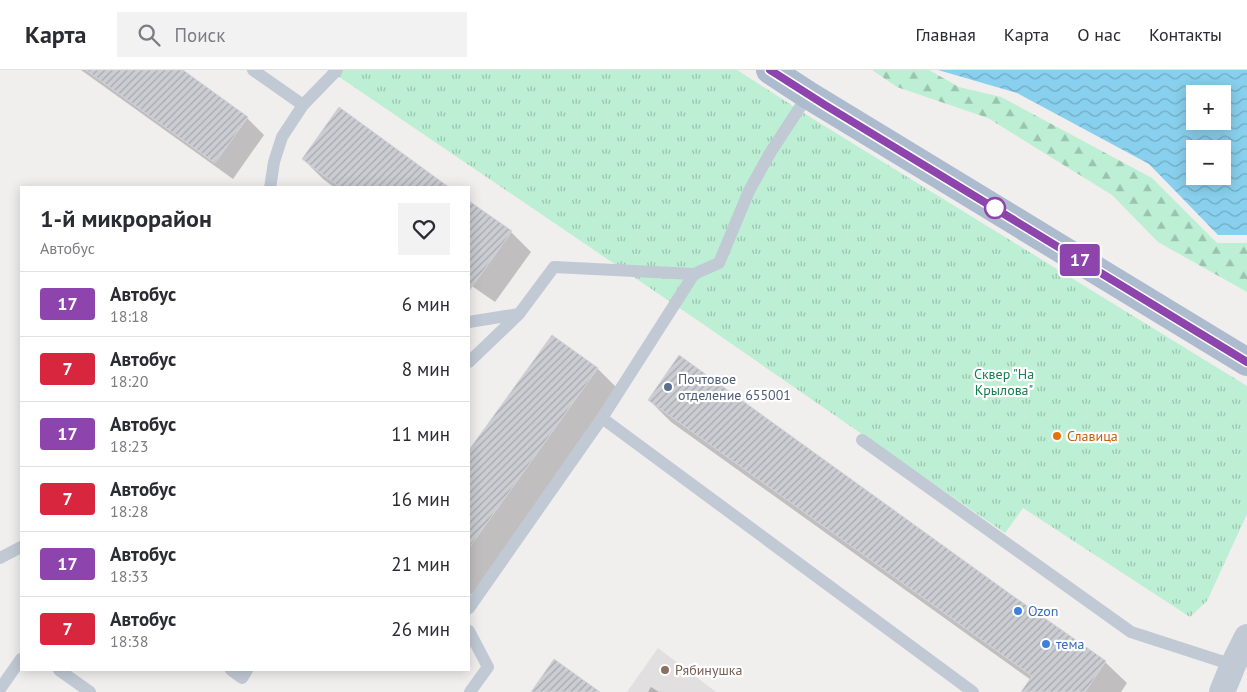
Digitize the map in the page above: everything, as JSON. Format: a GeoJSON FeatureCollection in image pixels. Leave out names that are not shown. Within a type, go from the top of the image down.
{"type":"FeatureCollection","features":[{"type":"Feature","properties":{"kind":"main road"},"geometry":{"type":"LineString","coordinates":[[770,70],[1247,362]]}},
{"type":"Feature","properties":{"kind":"street"},"geometry":{"type":"LineString","coordinates":[[1222,684],[1247,637]]}},
{"type":"Feature","properties":{"kind":"lane"},"geometry":{"type":"LineString","coordinates":[[252,70],[303,105]]}},
{"type":"Feature","properties":{"kind":"lane"},"geometry":{"type":"LineString","coordinates":[[270,186],[274,162],[282,137],[303,105],[337,70]]}},
{"type":"Feature","properties":{"kind":"lane"},"geometry":{"type":"LineString","coordinates":[[470,361],[520,314],[554,268],[694,274],[719,263],[749,191],[770,153],[808,95]]}},
{"type":"Feature","properties":{"kind":"lane"},"geometry":{"type":"LineString","coordinates":[[470,607],[602,418],[694,274]]}},
{"type":"Feature","properties":{"kind":"lane"},"geometry":{"type":"LineString","coordinates":[[470,322],[520,314]]}},
{"type":"Feature","properties":{"kind":"lane"},"geometry":{"type":"LineString","coordinates":[[602,418],[973,692]]}},
{"type":"Feature","properties":{"kind":"lane"},"geometry":{"type":"LineString","coordinates":[[862,440],[1131,632],[1222,684]]}},
{"type":"Feature","properties":{"kind":"lane"},"geometry":{"type":"LineString","coordinates":[[0,558],[20,548]]}},
{"type":"Feature","properties":{"kind":"lane"},"geometry":{"type":"LineString","coordinates":[[470,633],[488,667],[470,692]]}},
{"type":"Feature","properties":{"kind":"lane"},"geometry":{"type":"LineString","coordinates":[[0,689],[20,660]]}},
{"type":"Feature","properties":{"kind":"lane"},"geometry":{"type":"LineString","coordinates":[[61,671],[90,692]]}},
{"type":"Feature","properties":{"kind":"lane"},"geometry":{"type":"LineString","coordinates":[[232,671],[242,678],[246,671]]}},
{"type":"Feature","properties":{"kind":"shaded area","name":"Рябинушка"},"geometry":{"type":"Polygon","coordinates":[[[658,648],[716,692],[627,692],[658,648]]]}},
{"type":"Feature","properties":{"kind":"green space","name":"Сквер \"На Крылова\""},"geometry":{"type":"Polygon","coordinates":[[[329,70],[737,70],[818,122],[1247,386],[1247,514],[1207,601],[1190,617],[1023,508],[1005,533],[700,322],[329,70]]]}},
{"type":"Feature","properties":{"kind":"green space"},"geometry":{"type":"Polygon","coordinates":[[[872,70],[929,70],[959,87],[1001,97],[1152,178],[1217,243],[1247,243],[1247,292],[1158,242],[1112,195],[988,118],[897,87],[872,70]]]}},
{"type":"Feature","properties":{"kind":"water"},"geometry":{"type":"Polygon","coordinates":[[[938,70],[1247,70],[1247,235],[1218,235],[1149,164],[1017,93],[938,70]]]}},
{"type":"Feature","properties":{"kind":"building"},"geometry":{"type":"Polygon","coordinates":[[[86,70],[183,70],[248,117],[215,163],[86,70]]]}},
{"type":"Feature","properties":{"kind":"building"},"geometry":{"type":"Polygon","coordinates":[[[339,107],[447,186],[338,186],[302,159],[339,107]]]}},
{"type":"Feature","properties":{"kind":"building"},"geometry":{"type":"Polygon","coordinates":[[[470,202],[512,231],[470,290],[470,202]]]}},
{"type":"Feature","properties":{"kind":"building"},"geometry":{"type":"Polygon","coordinates":[[[552,335],[598,368],[470,547],[470,449],[552,335]]]}},
{"type":"Feature","properties":{"kind":"building"},"geometry":{"type":"Polygon","coordinates":[[[679,355],[1106,661],[1085,692],[1021,692],[1032,676],[648,400],[679,355]]]}},
{"type":"Feature","properties":{"kind":"building"},"geometry":{"type":"Polygon","coordinates":[[[554,659],[600,692],[531,692],[554,659]]]}},
{"type":"Feature","properties":{"kind":"bus line","name":"17"},"geometry":{"type":"LineString","coordinates":[[770,70],[1247,362]]}},
{"type":"Feature","properties":{"kind":"place","name":"Почтовое отделение 655001"},"geometry":{"type":"Point","coordinates":[668,387]}},
{"type":"Feature","properties":{"kind":"place","name":"Славица"},"geometry":{"type":"Point","coordinates":[1057,436]}},
{"type":"Feature","properties":{"kind":"place","name":"Ozon"},"geometry":{"type":"Point","coordinates":[1018,611]}},
{"type":"Feature","properties":{"kind":"place","name":"тема"},"geometry":{"type":"Point","coordinates":[1046,644]}},
{"type":"Feature","properties":{"kind":"place","name":"Рябинушка"},"geometry":{"type":"Point","coordinates":[665,670]}}]}
